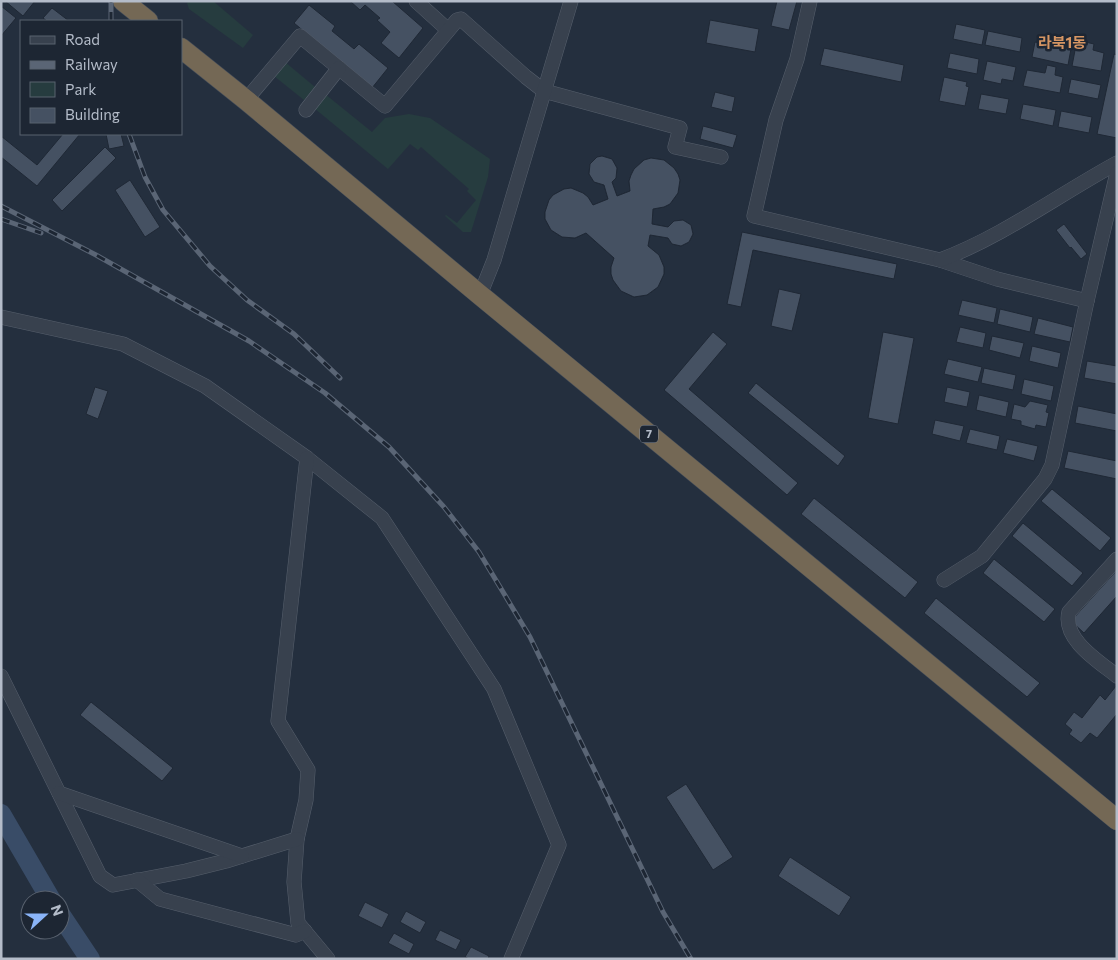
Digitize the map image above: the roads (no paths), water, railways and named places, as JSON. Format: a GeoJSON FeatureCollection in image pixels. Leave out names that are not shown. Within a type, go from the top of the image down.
{"type":"FeatureCollection","features":[{"type":"Feature","properties":{"kind":"highway"},"geometry":{"type":"LineString","coordinates":[[123,1],[147,20]]}},
{"type":"Feature","properties":{"kind":"highway","name":"7"},"geometry":{"type":"LineString","coordinates":[[182,49],[1117,820]]}},
{"type":"Feature","properties":{"kind":"street"},"geometry":{"type":"LineString","coordinates":[[416,1],[448,30]]}},
{"type":"Feature","properties":{"kind":"street"},"geometry":{"type":"LineString","coordinates":[[480,295],[494,260],[571,1]]}},
{"type":"Feature","properties":{"kind":"street"},"geometry":{"type":"LineString","coordinates":[[810,1],[797,60],[776,120],[754,216],[940,260],[996,279],[1086,301]]}},
{"type":"Feature","properties":{"kind":"street"},"geometry":{"type":"LineString","coordinates":[[246,100],[300,36],[385,106],[448,30],[457,20],[461,19],[544,91],[680,128],[675,147],[721,157]]}},
{"type":"Feature","properties":{"kind":"street"},"geometry":{"type":"LineString","coordinates":[[306,110],[339,68]]}},
{"type":"Feature","properties":{"kind":"street"},"geometry":{"type":"LineString","coordinates":[[940,260],[968,249],[1117,164]]}},
{"type":"Feature","properties":{"kind":"street"},"geometry":{"type":"LineString","coordinates":[[944,580],[982,556],[1046,479],[1052,465],[1086,301],[1117,173]]}},
{"type":"Feature","properties":{"kind":"street"},"geometry":{"type":"LineString","coordinates":[[1,317],[123,344],[205,386],[307,458],[382,518],[494,688],[559,845],[511,959]]}},
{"type":"Feature","properties":{"kind":"street"},"geometry":{"type":"LineString","coordinates":[[307,458],[278,721],[308,770],[306,800],[297,839],[294,882],[298,924],[328,959]]}},
{"type":"Feature","properties":{"kind":"street"},"geometry":{"type":"LineString","coordinates":[[1117,559],[1069,612],[1067,621],[1076,641],[1117,676]]}},
{"type":"Feature","properties":{"kind":"street"},"geometry":{"type":"LineString","coordinates":[[1,676],[100,876],[113,885],[186,871],[297,839]]}},
{"type":"Feature","properties":{"kind":"street"},"geometry":{"type":"LineString","coordinates":[[59,793],[242,856]]}},
{"type":"Feature","properties":{"kind":"street"},"geometry":{"type":"LineString","coordinates":[[137,880],[160,899],[296,935],[305,931]]}},
{"type":"Feature","properties":{"kind":"waterway"},"geometry":{"type":"LineString","coordinates":[[1,814],[45,890]]}},
{"type":"Feature","properties":{"kind":"waterway"},"geometry":{"type":"LineString","coordinates":[[70,929],[90,959]]}},
{"type":"Feature","properties":{"kind":"railway"},"geometry":{"type":"LineString","coordinates":[[111,1],[111,20]]}},
{"type":"Feature","properties":{"kind":"railway"},"geometry":{"type":"LineString","coordinates":[[129,135],[145,177],[163,210],[210,266],[247,300],[294,334],[340,378]]}},
{"type":"Feature","properties":{"kind":"railway"},"geometry":{"type":"LineString","coordinates":[[1,206],[96,255],[249,341],[325,393],[389,447],[444,507],[479,552],[530,637],[663,912],[691,959]]}},
{"type":"Feature","properties":{"kind":"railway"},"geometry":{"type":"LineString","coordinates":[[1,219],[41,233]]}},
{"type":"Feature","properties":{"kind":"district","name":"라북1동"},"geometry":{"type":"Point","coordinates":[1062,43]}}]}
